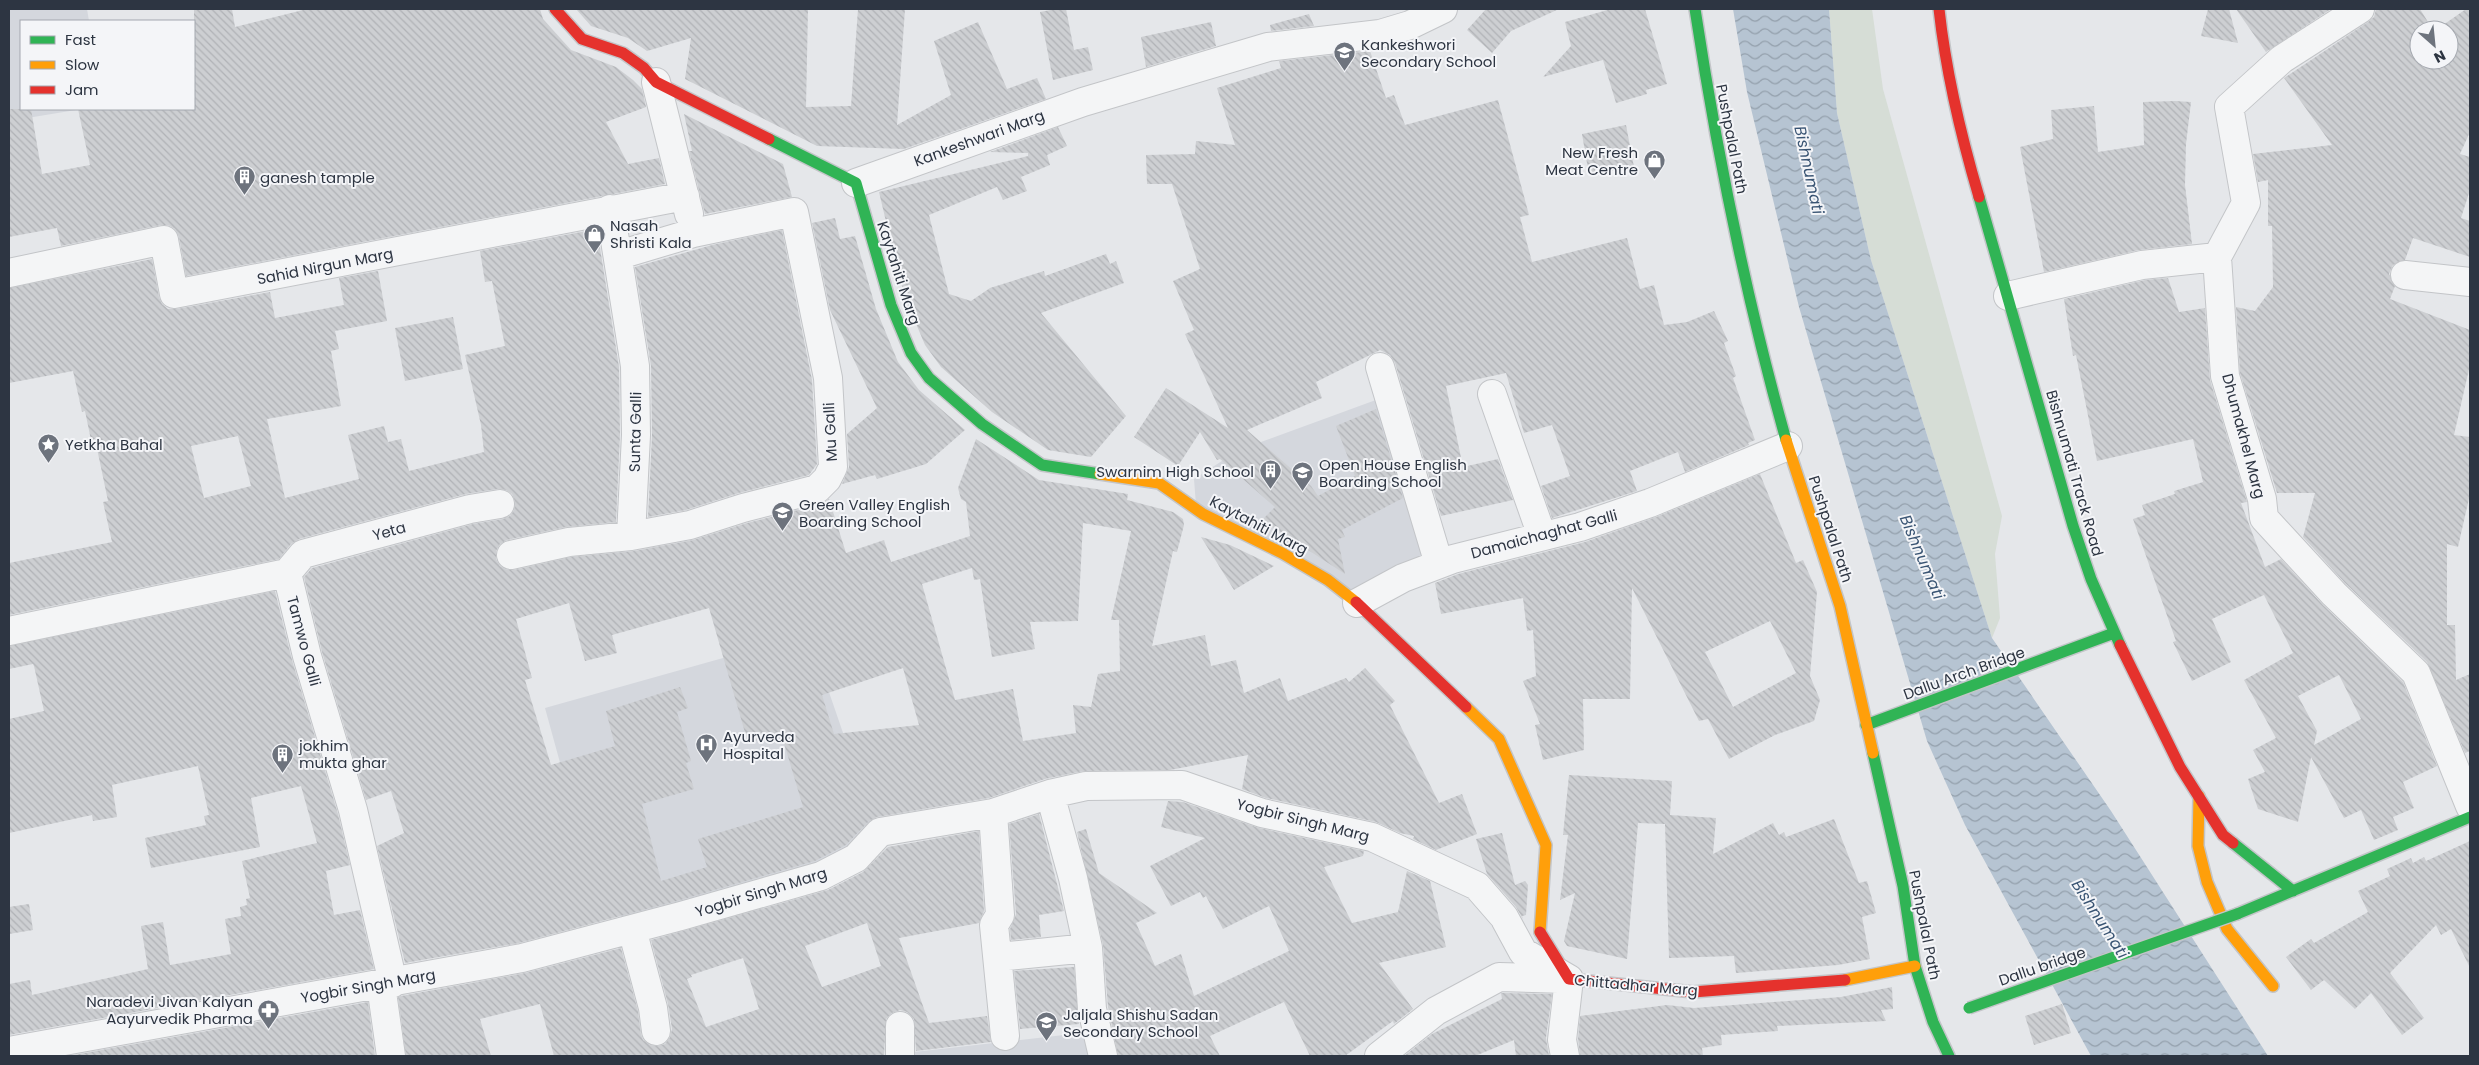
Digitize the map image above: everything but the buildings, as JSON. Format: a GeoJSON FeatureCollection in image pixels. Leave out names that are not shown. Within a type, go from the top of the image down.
{"type":"FeatureCollection","features":[{"type":"Feature","properties":{"kind":"main road"},"geometry":{"type":"LineString","coordinates":[[555,9],[582,39],[623,53],[644,68],[656,82],[856,183]]}},
{"type":"Feature","properties":{"kind":"main road","name":"Pushpalal Path"},"geometry":{"type":"LineString","coordinates":[[1695,9],[1712,122],[1758,339],[1788,446],[1840,606],[1902,886],[1915,966],[1938,1021],[1949,1056]]}},
{"type":"Feature","properties":{"kind":"main road","name":"Bishnumati Track Road"},"geometry":{"type":"LineString","coordinates":[[1939,9],[1942,38],[1963,141],[2073,526],[2091,579],[2114,633],[2180,767],[2224,835],[2293,891]]}},
{"type":"Feature","properties":{"kind":"main road","name":"Kaytahiti Marg"},"geometry":{"type":"LineString","coordinates":[[856,183],[891,304],[911,353],[929,378],[982,424],[1042,465],[1159,483],[1204,514],[1282,553],[1328,580],[1357,603],[1499,739],[1546,845],[1540,933],[1568,979]]}},
{"type":"Feature","properties":{"kind":"main road","name":"Dallu Arch Bridge"},"geometry":{"type":"LineString","coordinates":[[1866,725],[2114,633]]}},
{"type":"Feature","properties":{"kind":"main road"},"geometry":{"type":"LineString","coordinates":[[2199,796],[2198,846],[2207,882],[2227,930],[2273,986]]}},
{"type":"Feature","properties":{"kind":"main road","name":"Dallu bridge"},"geometry":{"type":"LineString","coordinates":[[1965,1010],[2237,914],[2470,817]]}},
{"type":"Feature","properties":{"kind":"main road","name":"Chittadhar Marg"},"geometry":{"type":"LineString","coordinates":[[1568,979],[1693,992],[1840,981],[1915,966]]}},
{"type":"Feature","properties":{"kind":"street","name":"Kankeshwari Marg"},"geometry":{"type":"LineString","coordinates":[[856,183],[1082,102],[1268,48],[1380,34],[1410,25],[1443,9]]}},
{"type":"Feature","properties":{"kind":"street"},"geometry":{"type":"LineString","coordinates":[[2008,296],[2142,265],[2217,257],[2246,203],[2229,107],[2282,59],[2360,9]]}},
{"type":"Feature","properties":{"kind":"street"},"geometry":{"type":"LineString","coordinates":[[618,254],[693,233],[656,82]]}},
{"type":"Feature","properties":{"kind":"street","name":"Sahid Nirgun Marg"},"geometry":{"type":"LineString","coordinates":[[9,273],[164,240],[174,294],[684,196]]}},
{"type":"Feature","properties":{"kind":"street","name":"Sunta Galli"},"geometry":{"type":"LineString","coordinates":[[610,210],[635,366],[636,435],[631,536]]}},
{"type":"Feature","properties":{"kind":"street","name":"Mu Galli"},"geometry":{"type":"LineString","coordinates":[[631,536],[690,525],[743,508],[817,489],[827,479],[833,467],[828,378],[794,212],[693,233]]}},
{"type":"Feature","properties":{"kind":"street","name":"Dhumakhel Marg"},"geometry":{"type":"LineString","coordinates":[[2217,257],[2226,376],[2262,499],[2264,518],[2334,594],[2416,673],[2470,806]]}},
{"type":"Feature","properties":{"kind":"street"},"geometry":{"type":"LineString","coordinates":[[2405,275],[2470,282]]}},
{"type":"Feature","properties":{"kind":"street"},"geometry":{"type":"LineString","coordinates":[[1380,367],[1439,564]]}},
{"type":"Feature","properties":{"kind":"street"},"geometry":{"type":"LineString","coordinates":[[1492,394],[1542,536]]}},
{"type":"Feature","properties":{"kind":"street","name":"Damaichaghat Galli"},"geometry":{"type":"LineString","coordinates":[[1357,603],[1403,578],[1439,564],[1580,527],[1650,503],[1788,446]]}},
{"type":"Feature","properties":{"kind":"street","name":"Yeta"},"geometry":{"type":"LineString","coordinates":[[287,573],[303,554],[470,509],[500,504]]}},
{"type":"Feature","properties":{"kind":"street"},"geometry":{"type":"LineString","coordinates":[[511,555],[569,542],[631,536]]}},
{"type":"Feature","properties":{"kind":"street"},"geometry":{"type":"LineString","coordinates":[[9,631],[287,573]]}},
{"type":"Feature","properties":{"kind":"street","name":"Tamwo Galli"},"geometry":{"type":"LineString","coordinates":[[287,573],[307,656],[353,810],[387,984],[391,1056]]}},
{"type":"Feature","properties":{"kind":"street","name":"Yogbir Singh Marg"},"geometry":{"type":"LineString","coordinates":[[9,1051],[94,1034],[387,984],[522,958],[632,930],[820,876],[856,858],[880,832],[993,813],[1050,794],[1086,786],[1182,785],[1262,813],[1372,837],[1477,886],[1504,917],[1523,952],[1568,979]]}},
{"type":"Feature","properties":{"kind":"street"},"geometry":{"type":"LineString","coordinates":[[1050,794],[1073,878],[1088,948],[1092,1009],[1103,1056]]}},
{"type":"Feature","properties":{"kind":"street"},"geometry":{"type":"LineString","coordinates":[[993,813],[1000,915],[994,925],[1005,1036]]}},
{"type":"Feature","properties":{"kind":"street"},"geometry":{"type":"LineString","coordinates":[[632,930],[653,1008],[656,1031]]}},
{"type":"Feature","properties":{"kind":"street"},"geometry":{"type":"LineString","coordinates":[[998,957],[1088,948]]}},
{"type":"Feature","properties":{"kind":"street","name":"Chittadhar Marg"},"geometry":{"type":"LineString","coordinates":[[1379,1056],[1436,1011],[1498,977],[1568,979]]}},
{"type":"Feature","properties":{"kind":"street"},"geometry":{"type":"LineString","coordinates":[[1565,1056],[1562,1040],[1568,979]]}},
{"type":"Feature","properties":{"kind":"street"},"geometry":{"type":"LineString","coordinates":[[900,1026],[900,1056]]}},
{"type":"Feature","properties":{"kind":"shaded area"},"geometry":{"type":"Polygon","coordinates":[[[9,9],[87,9],[89,20],[20,20],[20,110],[76,110],[9,121],[9,9]]]}},
{"type":"Feature","properties":{"kind":"shaded area"},"geometry":{"type":"Polygon","coordinates":[[[1829,9],[1872,9],[1883,89],[2002,516],[1995,554],[2000,618],[1992,638],[1871,260],[1837,113],[1829,9]]]}},
{"type":"Feature","properties":{"kind":"shaded area","name":"Open House English Boarding School"},"geometry":{"type":"Polygon","coordinates":[[[1384,397],[1429,556],[1361,595],[1196,505],[1194,479],[1239,450],[1384,397]]]}},
{"type":"Feature","properties":{"kind":"shaded area","name":"Ayurveda Hospital"},"geometry":{"type":"Polygon","coordinates":[[[809,634],[873,820],[847,854],[624,923],[621,915],[603,919],[545,708],[809,634]]]}},
{"type":"Feature","properties":{"kind":"shaded area","name":"Jaljala Shishu Sadan Secondary School"},"geometry":{"type":"Polygon","coordinates":[[[1090,1032],[1095,1056],[914,1056],[914,1052],[1090,1032]]]}},
{"type":"Feature","properties":{"kind":"water","name":"Bishnumati"},"geometry":{"type":"Polygon","coordinates":[[[1733,9],[1829,9],[1837,113],[1871,260],[1992,638],[2111,811],[2268,1056],[2091,1056],[1965,825],[1927,741],[1799,307],[1747,92],[1733,9]]]}},
{"type":"Feature","properties":{"kind":"traffic: fast"},"geometry":{"type":"LineString","coordinates":[[1695,9],[1713,118],[1745,279],[1786,440]]}},
{"type":"Feature","properties":{"kind":"traffic: fast"},"geometry":{"type":"LineString","coordinates":[[769,139],[856,183],[891,305],[911,353],[929,378],[982,424],[1042,465],[1100,474]]}},
{"type":"Feature","properties":{"kind":"traffic: fast"},"geometry":{"type":"LineString","coordinates":[[1979,197],[2073,526],[2091,579],[2120,645]]}},
{"type":"Feature","properties":{"kind":"traffic: fast"},"geometry":{"type":"LineString","coordinates":[[1866,725],[2114,633]]}},
{"type":"Feature","properties":{"kind":"traffic: fast"},"geometry":{"type":"LineString","coordinates":[[1873,753],[1903,886],[1915,966],[1933,1022],[1949,1056]]}},
{"type":"Feature","properties":{"kind":"traffic: fast"},"geometry":{"type":"LineString","coordinates":[[2237,914],[2470,817]]}},
{"type":"Feature","properties":{"kind":"traffic: fast"},"geometry":{"type":"LineString","coordinates":[[2233,843],[2293,891]]}},
{"type":"Feature","properties":{"kind":"traffic: fast"},"geometry":{"type":"LineString","coordinates":[[1969,1008],[2237,914]]}},
{"type":"Feature","properties":{"kind":"traffic: slow"},"geometry":{"type":"LineString","coordinates":[[1786,440],[1840,606],[1873,753]]}},
{"type":"Feature","properties":{"kind":"traffic: slow"},"geometry":{"type":"LineString","coordinates":[[1100,474],[1159,483],[1203,514],[1282,553],[1328,580],[1356,602]]}},
{"type":"Feature","properties":{"kind":"traffic: slow"},"geometry":{"type":"LineString","coordinates":[[1466,707],[1499,739],[1546,845],[1540,932]]}},
{"type":"Feature","properties":{"kind":"traffic: slow"},"geometry":{"type":"LineString","coordinates":[[2199,796],[2198,846],[2207,882],[2227,929],[2273,986]]}},
{"type":"Feature","properties":{"kind":"traffic: slow"},"geometry":{"type":"LineString","coordinates":[[1845,980],[1915,966]]}},
{"type":"Feature","properties":{"kind":"traffic: jam"},"geometry":{"type":"LineString","coordinates":[[555,9],[582,39],[623,53],[644,68],[656,82],[769,139]]}},
{"type":"Feature","properties":{"kind":"traffic: jam"},"geometry":{"type":"LineString","coordinates":[[1939,9],[1955,104],[1979,197]]}},
{"type":"Feature","properties":{"kind":"traffic: jam"},"geometry":{"type":"LineString","coordinates":[[1356,602],[1466,707]]}},
{"type":"Feature","properties":{"kind":"traffic: jam"},"geometry":{"type":"LineString","coordinates":[[2120,645],[2180,767],[2223,835],[2233,843]]}},
{"type":"Feature","properties":{"kind":"traffic: jam"},"geometry":{"type":"LineString","coordinates":[[1540,932],[1569,979],[1693,992],[1845,980]]}},
{"type":"Feature","properties":{"kind":"place","name":"Kankeshwori Secondary School"},"geometry":{"type":"Point","coordinates":[1345,72]}},
{"type":"Feature","properties":{"kind":"place","name":"New Fresh Meat Centre"},"geometry":{"type":"Point","coordinates":[1654,180]}},
{"type":"Feature","properties":{"kind":"place","name":"ganesh tample"},"geometry":{"type":"Point","coordinates":[244,196]}},
{"type":"Feature","properties":{"kind":"place","name":"Nasah Shristi Kala"},"geometry":{"type":"Point","coordinates":[594,253]}},
{"type":"Feature","properties":{"kind":"place","name":"Yetkha Bahal"},"geometry":{"type":"Point","coordinates":[49,463]}},
{"type":"Feature","properties":{"kind":"place","name":"Swarnim High School"},"geometry":{"type":"Point","coordinates":[1270,490]}},
{"type":"Feature","properties":{"kind":"place","name":"Open House English Boarding School"},"geometry":{"type":"Point","coordinates":[1303,492]}},
{"type":"Feature","properties":{"kind":"place","name":"Green Valley English Boarding School"},"geometry":{"type":"Point","coordinates":[783,532]}},
{"type":"Feature","properties":{"kind":"place","name":"Ayurveda Hospital"},"geometry":{"type":"Point","coordinates":[707,764]}},
{"type":"Feature","properties":{"kind":"place","name":"jokhim mukta ghar"},"geometry":{"type":"Point","coordinates":[283,773]}},
{"type":"Feature","properties":{"kind":"place","name":"Naradevi Jivan Kalyan Aayurvedik Pharma"},"geometry":{"type":"Point","coordinates":[269,1029]}},
{"type":"Feature","properties":{"kind":"place","name":"Jaljala Shishu Sadan Secondary School"},"geometry":{"type":"Point","coordinates":[1047,1042]}}]}
